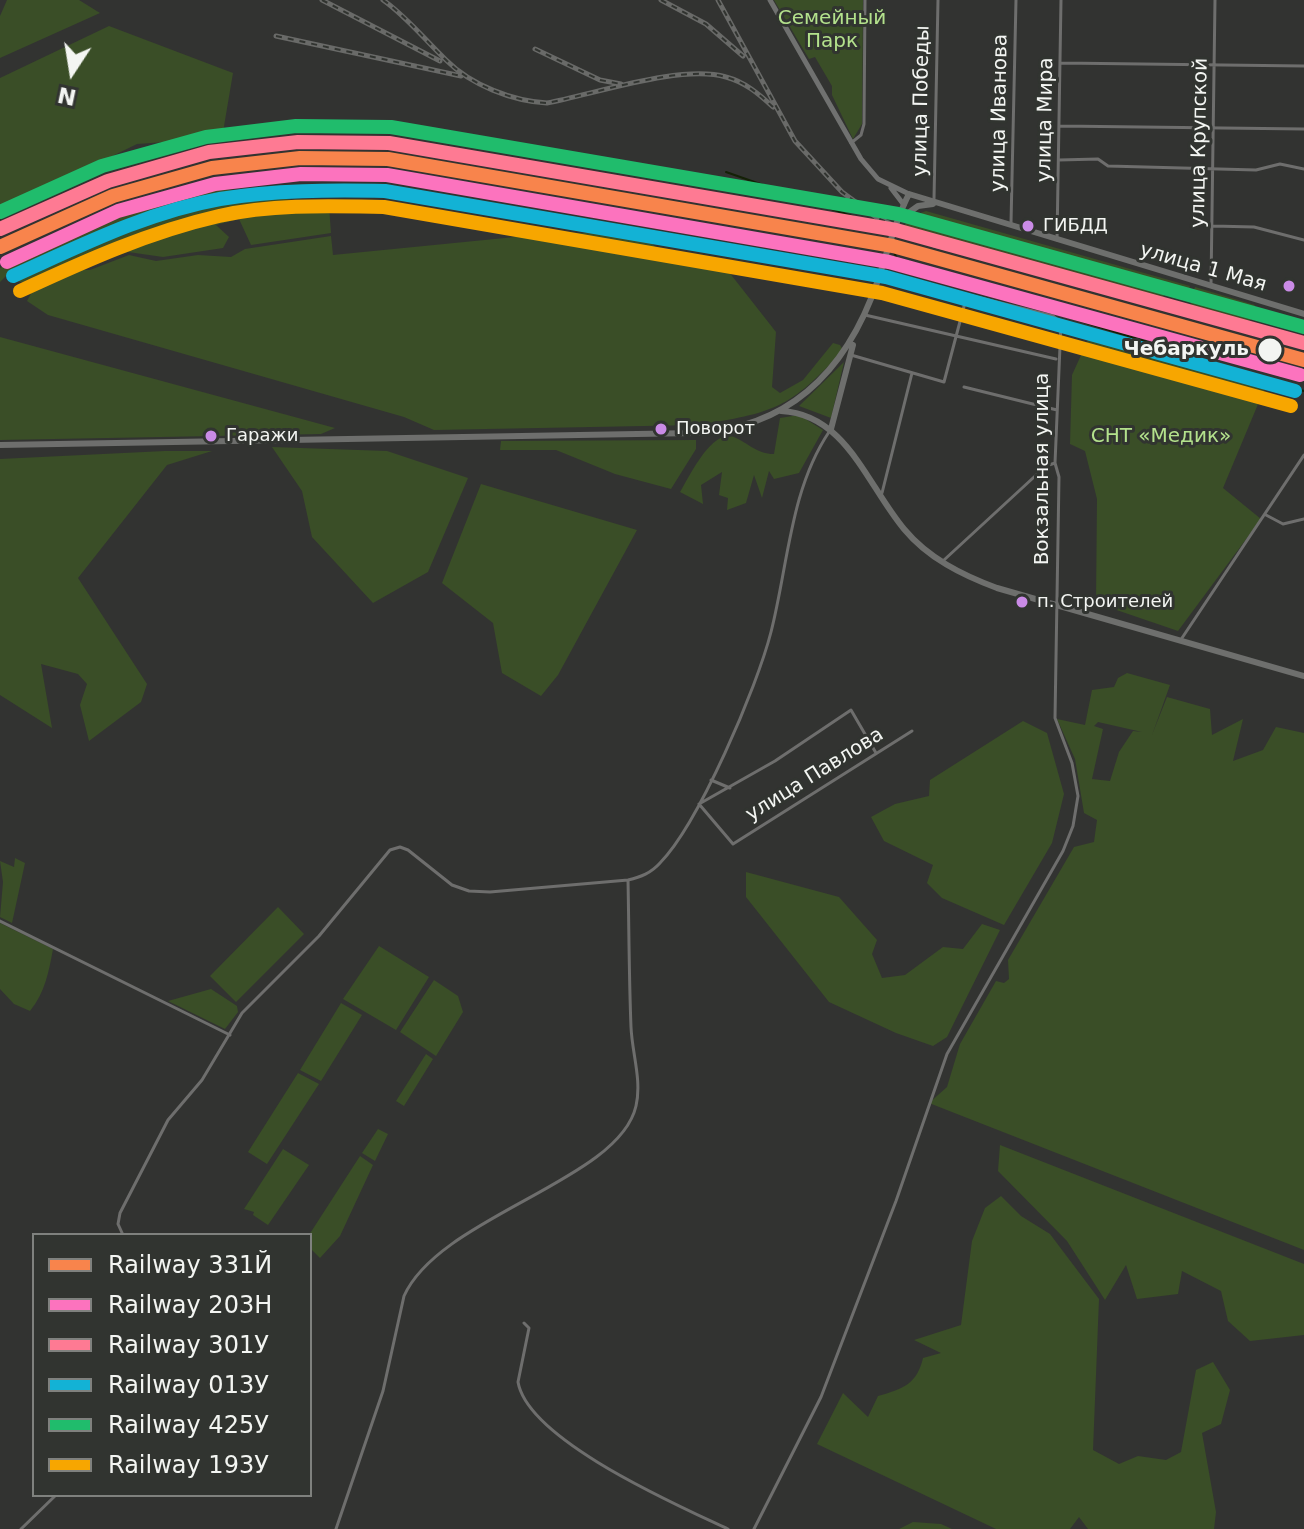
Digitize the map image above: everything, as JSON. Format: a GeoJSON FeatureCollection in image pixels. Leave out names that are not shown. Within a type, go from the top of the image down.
{"type":"FeatureCollection","features":[{"type":"Feature","properties":{"kind":"main road"},"geometry":{"type":"LineString","coordinates":[[770,0],[851,143],[871,172],[908,208]]}},
{"type":"Feature","properties":{"kind":"main road"},"geometry":{"type":"LineString","coordinates":[[831,429],[855,338],[901,218],[913,195],[887,185]]}},
{"type":"Feature","properties":{"kind":"main road","name":"улица 1 Мая"},"geometry":{"type":"LineString","coordinates":[[913,195],[1304,314]]}},
{"type":"Feature","properties":{"kind":"main road"},"geometry":{"type":"LineString","coordinates":[[908,208],[936,203]]}},
{"type":"Feature","properties":{"kind":"main road"},"geometry":{"type":"LineString","coordinates":[[0,445],[695,433],[728,428],[796,402],[821,381],[855,338]]}},
{"type":"Feature","properties":{"kind":"main road"},"geometry":{"type":"LineString","coordinates":[[777,411],[806,414],[831,429],[905,531],[942,562],[985,583],[1304,676]]}},
{"type":"Feature","properties":{"kind":"street"},"geometry":{"type":"LineString","coordinates":[[851,143],[861,135],[864,124],[865,0]]}},
{"type":"Feature","properties":{"kind":"street","name":"улица Победы"},"geometry":{"type":"LineString","coordinates":[[936,203],[938,0]]}},
{"type":"Feature","properties":{"kind":"street","name":"улица Иванова"},"geometry":{"type":"LineString","coordinates":[[1010,227],[1016,107],[1016,0]]}},
{"type":"Feature","properties":{"kind":"street","name":"улица Мира"},"geometry":{"type":"LineString","coordinates":[[1057,240],[1061,0]]}},
{"type":"Feature","properties":{"kind":"street","name":"улица Крупской"},"geometry":{"type":"LineString","coordinates":[[1210,287],[1215,0]]}},
{"type":"Feature","properties":{"kind":"street"},"geometry":{"type":"LineString","coordinates":[[1061,63],[1304,66]]}},
{"type":"Feature","properties":{"kind":"street"},"geometry":{"type":"LineString","coordinates":[[1060,126],[1304,129]]}},
{"type":"Feature","properties":{"kind":"street"},"geometry":{"type":"LineString","coordinates":[[1059,160],[1098,159],[1108,166],[1256,170],[1280,164],[1304,169]]}},
{"type":"Feature","properties":{"kind":"street"},"geometry":{"type":"LineString","coordinates":[[1212,226],[1254,227],[1304,240]]}},
{"type":"Feature","properties":{"kind":"street"},"geometry":{"type":"LineString","coordinates":[[851,355],[944,382],[946,379],[967,295],[892,276],[878,281]]}},
{"type":"Feature","properties":{"kind":"street","name":"Вокзальная улица"},"geometry":{"type":"LineString","coordinates":[[754,1529],[821,1397],[896,1201],[947,1054],[1063,851],[1073,826],[1078,796],[1072,763],[1055,718],[1059,477],[1055,463],[1059,410],[1057,360],[1061,323],[1057,318],[967,295]]}},
{"type":"Feature","properties":{"kind":"street"},"geometry":{"type":"LineString","coordinates":[[865,315],[955,339],[1057,360]]}},
{"type":"Feature","properties":{"kind":"street"},"geometry":{"type":"LineString","coordinates":[[881,497],[912,373]]}},
{"type":"Feature","properties":{"kind":"street"},"geometry":{"type":"LineString","coordinates":[[964,387],[1059,410]]}},
{"type":"Feature","properties":{"kind":"street"},"geometry":{"type":"LineString","coordinates":[[122,1233],[118,1224],[120,1213],[159,1136],[168,1120],[202,1080],[251,1001],[319,936],[390,850],[400,847],[408,850],[452,885],[469,891],[490,892],[628,880],[646,874],[662,861],[699,804],[771,633],[801,497],[818,450],[831,429]]}},
{"type":"Feature","properties":{"kind":"street"},"geometry":{"type":"LineString","coordinates":[[1181,640],[1304,455]]}},
{"type":"Feature","properties":{"kind":"street"},"geometry":{"type":"LineString","coordinates":[[942,562],[1046,466],[1055,463]]}},
{"type":"Feature","properties":{"kind":"street"},"geometry":{"type":"LineString","coordinates":[[1265,515],[1283,524],[1304,519]]}},
{"type":"Feature","properties":{"kind":"street"},"geometry":{"type":"LineString","coordinates":[[699,804],[730,788],[851,710],[876,753]]}},
{"type":"Feature","properties":{"kind":"street","name":"улица Павлова"},"geometry":{"type":"LineString","coordinates":[[699,804],[733,844],[912,731]]}},
{"type":"Feature","properties":{"kind":"street"},"geometry":{"type":"LineString","coordinates":[[710,780],[730,788]]}},
{"type":"Feature","properties":{"kind":"street"},"geometry":{"type":"LineString","coordinates":[[336,1529],[383,1391],[410,1281],[423,1267],[498,1214],[587,1164],[632,1118],[638,1087],[631,1030],[628,880]]}},
{"type":"Feature","properties":{"kind":"street"},"geometry":{"type":"LineString","coordinates":[[0,921],[230,1035]]}},
{"type":"Feature","properties":{"kind":"street"},"geometry":{"type":"LineString","coordinates":[[524,1323],[529,1328],[518,1382],[519,1392],[555,1433],[600,1464],[728,1529]]}},
{"type":"Feature","properties":{"kind":"street"},"geometry":{"type":"LineString","coordinates":[[21,1529],[54,1497]]}},
{"type":"Feature","properties":{"kind":"green space"},"geometry":{"type":"Polygon","coordinates":[[[7,0],[79,0],[100,13],[0,58],[0,16],[7,0]]]}},
{"type":"Feature","properties":{"kind":"green space","name":"Семейный Парк"},"geometry":{"type":"Polygon","coordinates":[[[774,0],[863,0],[862,124],[853,139],[832,95],[832,86],[815,57],[809,59],[774,0]]]}},
{"type":"Feature","properties":{"kind":"green space"},"geometry":{"type":"Polygon","coordinates":[[[109,26],[233,73],[222,138],[137,144],[0,211],[0,78],[109,26]]]}},
{"type":"Feature","properties":{"kind":"green space"},"geometry":{"type":"Polygon","coordinates":[[[220,188],[329,206],[331,233],[251,245],[239,219],[216,225],[229,237],[223,248],[163,257],[128,252],[98,262],[79,263],[36,284],[20,282],[9,273],[0,282],[0,268],[49,241],[130,207],[220,188]]]}},
{"type":"Feature","properties":{"kind":"green space"},"geometry":{"type":"Polygon","coordinates":[[[926,211],[1190,286],[1186,301],[1164,295],[1160,307],[1031,274],[1032,268],[934,244],[902,229],[910,217],[926,211]]]}},
{"type":"Feature","properties":{"kind":"green space"},"geometry":{"type":"Polygon","coordinates":[[[619,231],[645,238],[663,258],[696,265],[710,257],[725,267],[776,332],[772,387],[780,393],[803,380],[833,343],[843,350],[794,396],[763,412],[744,417],[697,425],[434,430],[404,417],[48,315],[27,301],[35,286],[75,270],[90,270],[129,255],[156,261],[198,255],[231,257],[245,249],[331,236],[333,255],[515,237],[619,231]]]}},
{"type":"Feature","properties":{"kind":"green space"},"geometry":{"type":"Polygon","coordinates":[[[1195,287],[1255,305],[1251,320],[1245,322],[1193,307],[1190,302],[1195,287]]]}},
{"type":"Feature","properties":{"kind":"green space","name":"СНТ «Медик»"},"geometry":{"type":"Polygon","coordinates":[[[1092,331],[1266,385],[1223,488],[1261,519],[1178,631],[1096,603],[1097,499],[1085,451],[1070,444],[1072,375],[1092,331]]]}},
{"type":"Feature","properties":{"kind":"green space"},"geometry":{"type":"Polygon","coordinates":[[[0,337],[335,428],[321,434],[0,440],[0,337]]]}},
{"type":"Feature","properties":{"kind":"green space"},"geometry":{"type":"Polygon","coordinates":[[[844,362],[831,418],[799,406],[844,362]]]}},
{"type":"Feature","properties":{"kind":"green space"},"geometry":{"type":"Polygon","coordinates":[[[799,415],[823,430],[799,473],[774,479],[769,471],[762,498],[754,475],[746,503],[727,510],[728,498],[719,495],[722,472],[701,485],[703,504],[680,492],[702,456],[718,440],[726,436],[734,437],[758,450],[774,454],[780,418],[799,415]]]}},
{"type":"Feature","properties":{"kind":"green space"},"geometry":{"type":"Polygon","coordinates":[[[696,440],[696,449],[671,489],[615,474],[556,450],[500,450],[501,441],[696,440]]]}},
{"type":"Feature","properties":{"kind":"green space"},"geometry":{"type":"Polygon","coordinates":[[[272,447],[387,451],[468,478],[428,572],[373,603],[312,537],[302,491],[272,447]]]}},
{"type":"Feature","properties":{"kind":"green space"},"geometry":{"type":"Polygon","coordinates":[[[212,451],[167,465],[78,578],[147,684],[141,702],[89,741],[80,705],[87,684],[78,674],[41,664],[52,728],[0,695],[0,459],[212,451]]]}},
{"type":"Feature","properties":{"kind":"green space"},"geometry":{"type":"Polygon","coordinates":[[[481,484],[637,530],[558,675],[541,696],[502,673],[493,623],[442,583],[481,484]]]}},
{"type":"Feature","properties":{"kind":"green space"},"geometry":{"type":"Polygon","coordinates":[[[1127,673],[1170,685],[1152,735],[1167,697],[1210,709],[1212,735],[1243,719],[1233,761],[1263,750],[1276,727],[1304,733],[1304,1250],[929,1103],[947,1087],[960,1044],[996,981],[1004,983],[1009,979],[1008,960],[1074,847],[1094,842],[1097,820],[1084,813],[1075,759],[1057,719],[1085,725],[1092,690],[1114,687],[1118,678],[1127,673]],[[1098,722],[1094,726],[1103,729],[1092,779],[1110,781],[1119,752],[1133,731],[1142,732],[1098,722]]]}},
{"type":"Feature","properties":{"kind":"green space"},"geometry":{"type":"Polygon","coordinates":[[[1023,721],[1047,733],[1064,794],[1052,843],[1004,925],[942,898],[927,883],[933,865],[884,841],[871,817],[895,804],[929,796],[930,780],[1023,721]]]}},
{"type":"Feature","properties":{"kind":"green space"},"geometry":{"type":"Polygon","coordinates":[[[15,858],[25,863],[12,923],[0,917],[3,882],[0,861],[14,867],[15,858]]]}},
{"type":"Feature","properties":{"kind":"green space"},"geometry":{"type":"Polygon","coordinates":[[[746,872],[839,897],[877,940],[872,954],[882,978],[905,975],[943,947],[963,949],[982,924],[1000,930],[947,1037],[933,1046],[896,1033],[829,1002],[746,897],[746,872]]]}},
{"type":"Feature","properties":{"kind":"green space"},"geometry":{"type":"Polygon","coordinates":[[[278,907],[304,934],[236,1002],[210,976],[278,907]]]}},
{"type":"Feature","properties":{"kind":"green space"},"geometry":{"type":"Polygon","coordinates":[[[0,923],[53,949],[43,989],[30,1011],[14,1004],[0,989],[0,923]]]}},
{"type":"Feature","properties":{"kind":"green space"},"geometry":{"type":"Polygon","coordinates":[[[379,946],[429,977],[396,1030],[343,999],[379,946]]]}},
{"type":"Feature","properties":{"kind":"green space"},"geometry":{"type":"Polygon","coordinates":[[[434,980],[458,996],[463,1012],[436,1056],[400,1032],[434,980]]]}},
{"type":"Feature","properties":{"kind":"green space"},"geometry":{"type":"Polygon","coordinates":[[[211,989],[237,1006],[238,1012],[225,1029],[168,1001],[211,989]]]}},
{"type":"Feature","properties":{"kind":"green space"},"geometry":{"type":"Polygon","coordinates":[[[341,1003],[362,1015],[321,1081],[300,1070],[341,1003]]]}},
{"type":"Feature","properties":{"kind":"green space"},"geometry":{"type":"Polygon","coordinates":[[[426,1054],[433,1059],[404,1106],[396,1101],[426,1054]]]}},
{"type":"Feature","properties":{"kind":"green space"},"geometry":{"type":"Polygon","coordinates":[[[298,1073],[319,1084],[267,1164],[248,1152],[298,1073]]]}},
{"type":"Feature","properties":{"kind":"green space"},"geometry":{"type":"Polygon","coordinates":[[[378,1129],[388,1134],[375,1161],[362,1153],[378,1129]]]}},
{"type":"Feature","properties":{"kind":"green space"},"geometry":{"type":"Polygon","coordinates":[[[1000,1145],[1304,1264],[1304,1335],[1250,1341],[1228,1321],[1221,1291],[1182,1271],[1178,1294],[1137,1299],[1126,1265],[1105,1300],[1067,1241],[998,1171],[1000,1145]]]}},
{"type":"Feature","properties":{"kind":"green space"},"geometry":{"type":"Polygon","coordinates":[[[283,1149],[309,1165],[268,1225],[253,1215],[254,1212],[244,1209],[283,1149]]]}},
{"type":"Feature","properties":{"kind":"green space"},"geometry":{"type":"Polygon","coordinates":[[[360,1156],[373,1165],[340,1236],[320,1258],[312,1250],[310,1233],[360,1156]]]}},
{"type":"Feature","properties":{"kind":"green space"},"geometry":{"type":"Polygon","coordinates":[[[1001,1196],[1021,1216],[1050,1234],[1099,1299],[1093,1450],[1119,1464],[1138,1456],[1166,1460],[1181,1452],[1196,1370],[1213,1362],[1230,1390],[1221,1424],[1202,1433],[1216,1512],[1214,1529],[1088,1529],[1079,1517],[1070,1529],[996,1529],[817,1444],[843,1393],[868,1417],[878,1396],[908,1384],[917,1374],[923,1358],[941,1353],[914,1340],[961,1325],[972,1241],[985,1208],[1001,1196]]]}},
{"type":"Feature","properties":{"kind":"green space"},"geometry":{"type":"Polygon","coordinates":[[[913,1522],[941,1524],[952,1529],[899,1529],[913,1522]]]}},
{"type":"Feature","properties":{"kind":"waterway"},"geometry":{"type":"LineString","coordinates":[[726,172],[863,220],[875,220]]}},
{"type":"Feature","properties":{"kind":"waterway"},"geometry":{"type":"LineString","coordinates":[[882,217],[897,214]]}},
{"type":"Feature","properties":{"kind":"waterway"},"geometry":{"type":"LineString","coordinates":[[912,220],[1045,259]]}},
{"type":"Feature","properties":{"kind":"waterway"},"geometry":{"type":"LineString","coordinates":[[893,250],[898,261],[924,272],[1304,391]]}},
{"type":"Feature","properties":{"kind":"waterway"},"geometry":{"type":"LineString","coordinates":[[1049,260],[1148,289]]}},
{"type":"Feature","properties":{"kind":"railway"},"geometry":{"type":"LineString","coordinates":[[322,0],[440,61]]}},
{"type":"Feature","properties":{"kind":"railway"},"geometry":{"type":"LineString","coordinates":[[383,0],[467,77],[520,99],[547,103],[662,77],[707,74],[739,82],[773,107]]}},
{"type":"Feature","properties":{"kind":"railway"},"geometry":{"type":"LineString","coordinates":[[661,0],[706,24],[743,56]]}},
{"type":"Feature","properties":{"kind":"railway"},"geometry":{"type":"LineString","coordinates":[[718,0],[795,141],[842,192],[876,217],[934,245],[1027,268]]}},
{"type":"Feature","properties":{"kind":"railway"},"geometry":{"type":"LineString","coordinates":[[276,36],[461,76]]}},
{"type":"Feature","properties":{"kind":"railway"},"geometry":{"type":"LineString","coordinates":[[535,49],[600,80],[621,84]]}},
{"type":"Feature","properties":{"kind":"rail line","name":"425У"},"geometry":{"type":"LineString","coordinates":[[0,212],[102,166],[206,137],[296,126],[391,127],[898,214],[1304,327]]}},
{"type":"Feature","properties":{"kind":"rail line","name":"301У"},"geometry":{"type":"LineString","coordinates":[[0,229],[108,181],[209,152],[298,142],[389,143],[896,230],[1304,343]]}},
{"type":"Feature","properties":{"kind":"rail line","name":"331Й"},"geometry":{"type":"LineString","coordinates":[[0,247],[113,196],[212,168],[300,158],[388,159],[893,246],[1304,360]]}},
{"type":"Feature","properties":{"kind":"rail line","name":"203Н"},"geometry":{"type":"LineString","coordinates":[[7,262],[118,211],[215,184],[301,174],[387,175],[889,262],[1300,375]]}},
{"type":"Feature","properties":{"kind":"rail line","name":"013У"},"geometry":{"type":"LineString","coordinates":[[13,276],[114,231],[193,205],[282,192],[385,191],[886,277],[1295,391]]}},
{"type":"Feature","properties":{"kind":"rail line","name":"193У"},"geometry":{"type":"LineString","coordinates":[[20,291],[142,239],[219,216],[280,208],[384,207],[882,293],[1291,406]]}},
{"type":"Feature","properties":{"kind":"place","name":"ГИБДД"},"geometry":{"type":"Point","coordinates":[1028,226]}},
{"type":"Feature","properties":{"kind":"place","name":"Чебаркуль"},"geometry":{"type":"Point","coordinates":[1270,350]}},
{"type":"Feature","properties":{"kind":"place","name":"Поворот"},"geometry":{"type":"Point","coordinates":[661,429]}},
{"type":"Feature","properties":{"kind":"place","name":"Гаражи"},"geometry":{"type":"Point","coordinates":[211,436]}},
{"type":"Feature","properties":{"kind":"place","name":"п. Строителей"},"geometry":{"type":"Point","coordinates":[1022,602]}}]}
